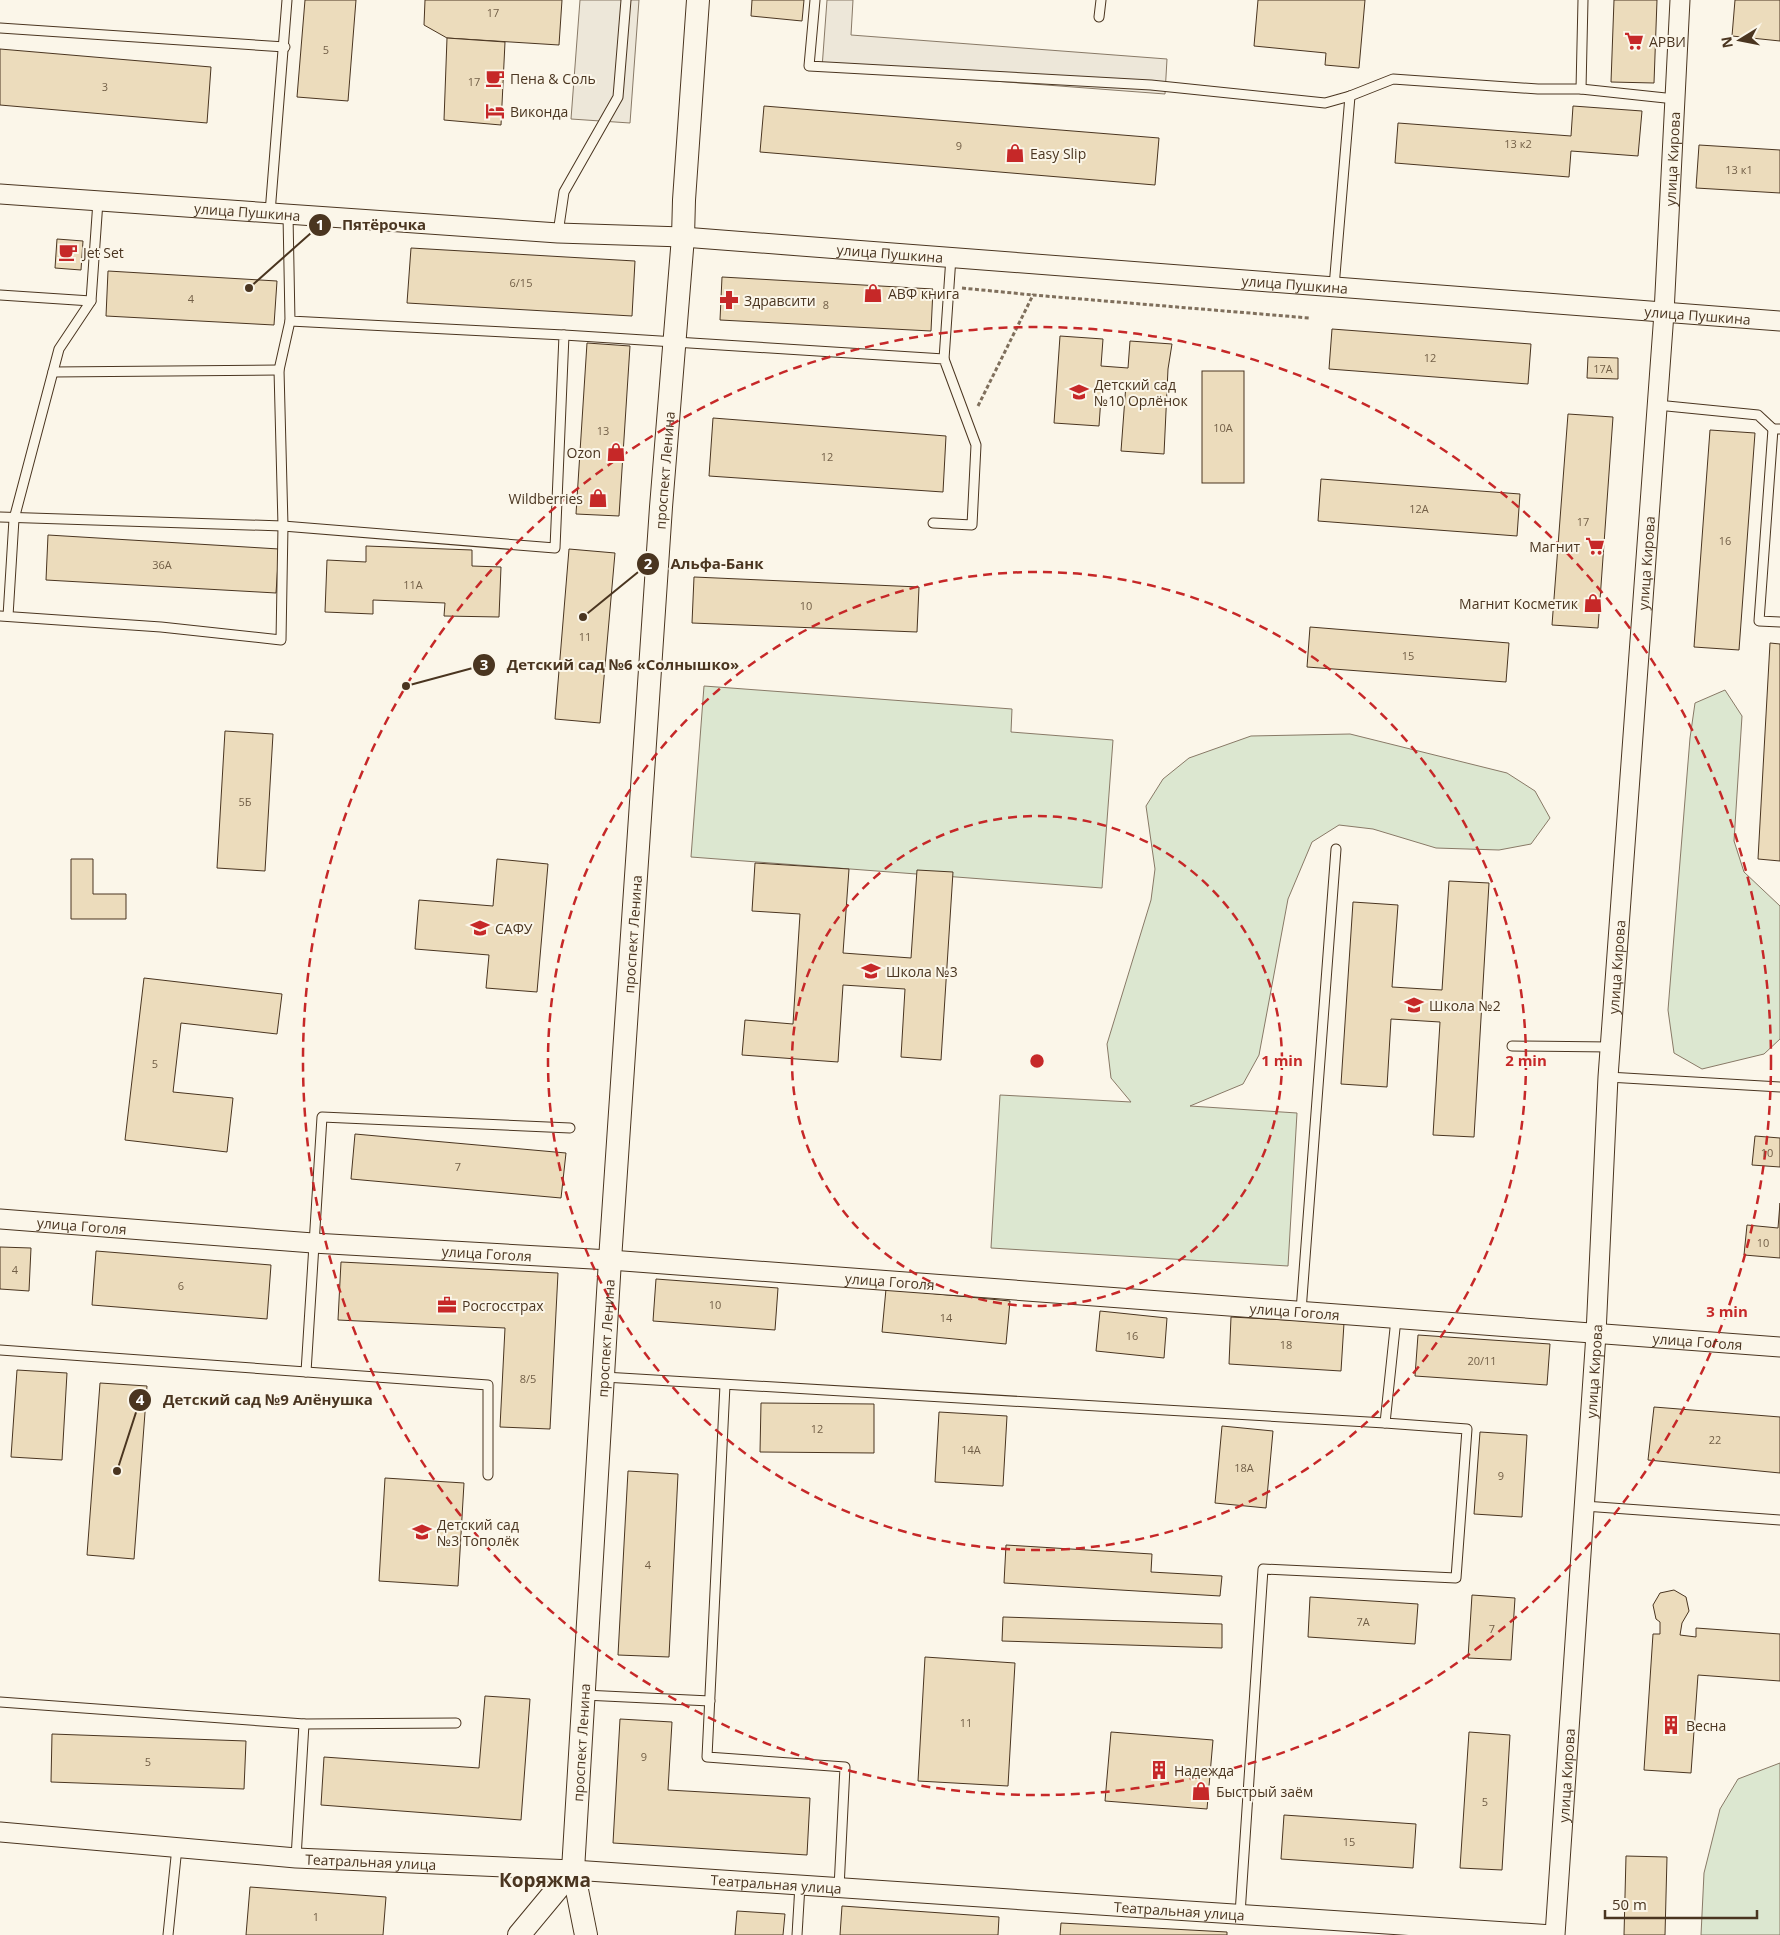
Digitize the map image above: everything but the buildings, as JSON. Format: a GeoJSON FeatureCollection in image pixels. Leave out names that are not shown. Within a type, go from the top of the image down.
{"type":"FeatureCollection","features":[{"type":"Feature","properties":{"kind":"street","name":"проспект Ленина"},"geometry":{"type":"LineString","coordinates":[[586,1935],[573,1870],[610,1260],[661,507],[683,237],[698,0]]}},
{"type":"Feature","properties":{"kind":"street","name":"улица Кирова"},"geometry":{"type":"LineString","coordinates":[[1554,1935],[1596,1334],[1610,1047],[1664,313],[1680,0]]}},
{"type":"Feature","properties":{"kind":"street","name":"улица Пушкина"},"geometry":{"type":"LineString","coordinates":[[0,194],[558,233],[683,237],[1780,321]]}},
{"type":"Feature","properties":{"kind":"street","name":"улица Гоголя"},"geometry":{"type":"LineString","coordinates":[[0,1219],[313,1243],[610,1260],[1780,1347]]}},
{"type":"Feature","properties":{"kind":"street","name":"Театральная улица"},"geometry":{"type":"LineString","coordinates":[[0,1832],[296,1858],[573,1870],[1554,1935]]}},
{"type":"Feature","properties":{"kind":"street"},"geometry":{"type":"LineString","coordinates":[[519,1935],[573,1870]]}},
{"type":"Feature","properties":{"kind":"lane"},"geometry":{"type":"LineString","coordinates":[[98,201],[91,301],[59,349],[14,519],[4,616],[161,627],[281,640],[284,526],[279,370],[290,321],[279,214],[287,0]]}},
{"type":"Feature","properties":{"kind":"lane"},"geometry":{"type":"LineString","coordinates":[[558,233],[564,192],[618,96],[626,0]]}},
{"type":"Feature","properties":{"kind":"lane"},"geometry":{"type":"LineString","coordinates":[[815,0],[809,66],[1151,85],[1325,103],[1350,96],[1393,79],[1538,90],[1581,89],[1675,99]]}},
{"type":"Feature","properties":{"kind":"lane"},"geometry":{"type":"LineString","coordinates":[[1099,16],[1101,0]]}},
{"type":"Feature","properties":{"kind":"lane"},"geometry":{"type":"LineString","coordinates":[[1581,89],[1583,0]]}},
{"type":"Feature","properties":{"kind":"lane"},"geometry":{"type":"LineString","coordinates":[[0,28],[284,47]]}},
{"type":"Feature","properties":{"kind":"lane"},"geometry":{"type":"LineString","coordinates":[[1334,287],[1350,96]]}},
{"type":"Feature","properties":{"kind":"lane"},"geometry":{"type":"LineString","coordinates":[[933,523],[972,525],[976,446],[944,359],[951,257]]}},
{"type":"Feature","properties":{"kind":"lane"},"geometry":{"type":"LineString","coordinates":[[0,295],[91,301]]}},
{"type":"Feature","properties":{"kind":"lane"},"geometry":{"type":"LineString","coordinates":[[290,321],[564,335],[944,359]]}},
{"type":"Feature","properties":{"kind":"lane"},"geometry":{"type":"LineString","coordinates":[[0,518],[284,526],[555,548],[564,335]]}},
{"type":"Feature","properties":{"kind":"lane"},"geometry":{"type":"LineString","coordinates":[[53,372],[279,370]]}},
{"type":"Feature","properties":{"kind":"lane"},"geometry":{"type":"LineString","coordinates":[[1657,405],[1758,415],[1776,429],[1759,621],[1780,622]]}},
{"type":"Feature","properties":{"kind":"lane"},"geometry":{"type":"LineString","coordinates":[[1300,1311],[1336,849]]}},
{"type":"Feature","properties":{"kind":"lane"},"geometry":{"type":"LineString","coordinates":[[1512,1046],[1610,1047]]}},
{"type":"Feature","properties":{"kind":"lane"},"geometry":{"type":"LineString","coordinates":[[1608,1077],[1780,1088]]}},
{"type":"Feature","properties":{"kind":"lane"},"geometry":{"type":"LineString","coordinates":[[306,1372],[322,1117],[570,1128]]}},
{"type":"Feature","properties":{"kind":"lane"},"geometry":{"type":"LineString","coordinates":[[1385,1423],[1396,1319]]}},
{"type":"Feature","properties":{"kind":"lane"},"geometry":{"type":"LineString","coordinates":[[0,1350],[488,1385],[488,1475]]}},
{"type":"Feature","properties":{"kind":"lane"},"geometry":{"type":"LineString","coordinates":[[604,1378],[1467,1429],[1456,1578],[1263,1568],[1240,1914]]}},
{"type":"Feature","properties":{"kind":"lane"},"geometry":{"type":"LineString","coordinates":[[726,1385],[708,1757],[845,1767],[839,1888]]}},
{"type":"Feature","properties":{"kind":"lane"},"geometry":{"type":"LineString","coordinates":[[1584,1506],[1780,1520]]}},
{"type":"Feature","properties":{"kind":"lane"},"geometry":{"type":"LineString","coordinates":[[584,1695],[710,1701]]}},
{"type":"Feature","properties":{"kind":"lane"},"geometry":{"type":"LineString","coordinates":[[0,1702],[304,1724],[456,1724]]}},
{"type":"Feature","properties":{"kind":"lane"},"geometry":{"type":"LineString","coordinates":[[296,1858],[304,1724]]}},
{"type":"Feature","properties":{"kind":"lane"},"geometry":{"type":"LineString","coordinates":[[168,1935],[177,1848]]}},
{"type":"Feature","properties":{"kind":"lane"},"geometry":{"type":"LineString","coordinates":[[797,1935],[800,1885]]}},
{"type":"Feature","properties":{"kind":"path"},"geometry":{"type":"LineString","coordinates":[[949,287],[1309,318]]}},
{"type":"Feature","properties":{"kind":"path"},"geometry":{"type":"LineString","coordinates":[[968,424],[1033,295]]}},
{"type":"Feature","properties":{"kind":"green space"},"geometry":{"type":"Polygon","coordinates":[[[704,686],[1012,709],[1011,732],[1113,740],[1102,888],[691,857],[704,686]]]}},
{"type":"Feature","properties":{"kind":"green space"},"geometry":{"type":"Polygon","coordinates":[[[1725,690],[1742,716],[1734,841],[1744,872],[1780,906],[1780,1039],[1764,1054],[1702,1069],[1674,1053],[1668,1010],[1690,738],[1695,703],[1725,690]]]}},
{"type":"Feature","properties":{"kind":"green space"},"geometry":{"type":"Polygon","coordinates":[[[1350,734],[1507,773],[1535,791],[1550,818],[1531,844],[1499,850],[1436,848],[1373,829],[1339,825],[1312,842],[1288,899],[1259,1055],[1243,1084],[1190,1106],[1297,1113],[1288,1266],[991,1248],[1000,1095],[1131,1102],[1111,1078],[1107,1044],[1151,900],[1155,869],[1146,806],[1163,779],[1189,758],[1251,736],[1350,734]]]}},
{"type":"Feature","properties":{"kind":"green space"},"geometry":{"type":"Polygon","coordinates":[[[1780,1763],[1780,1935],[1701,1935],[1704,1873],[1720,1809],[1738,1779],[1780,1763]]]}},
{"type":"Feature","properties":{"kind":"shaded area"},"geometry":{"type":"Polygon","coordinates":[[[580,0],[639,0],[630,123],[571,119],[580,0]]]}},
{"type":"Feature","properties":{"kind":"shaded area"},"geometry":{"type":"Polygon","coordinates":[[[827,0],[853,0],[851,35],[1167,59],[1165,94],[822,68],[827,0]]]}},
{"type":"Feature","properties":{"kind":"place","name":"АРВИ"},"geometry":{"type":"Point","coordinates":[1634,41]}},
{"type":"Feature","properties":{"kind":"place","name":"Пена & Соль"},"geometry":{"type":"Point","coordinates":[495,78]}},
{"type":"Feature","properties":{"kind":"place","name":"Виконда"},"geometry":{"type":"Point","coordinates":[495,111]}},
{"type":"Feature","properties":{"kind":"place","name":"Easy Slip"},"geometry":{"type":"Point","coordinates":[1015,153]}},
{"type":"Feature","properties":{"kind":"place","name":"Jet Set"},"geometry":{"type":"Point","coordinates":[68,252]}},
{"type":"Feature","properties":{"kind":"place","name":"Пятёрочка"},"geometry":{"type":"Point","coordinates":[249,288]}},
{"type":"Feature","properties":{"kind":"place","name":"АВФ книга"},"geometry":{"type":"Point","coordinates":[873,293]}},
{"type":"Feature","properties":{"kind":"place","name":"Здравсити"},"geometry":{"type":"Point","coordinates":[729,300]}},
{"type":"Feature","properties":{"kind":"place","name":"Детский сад №10 Орлёнок"},"geometry":{"type":"Point","coordinates":[1079,392]}},
{"type":"Feature","properties":{"kind":"place","name":"Ozon"},"geometry":{"type":"Point","coordinates":[616,452]}},
{"type":"Feature","properties":{"kind":"place","name":"Wildberries"},"geometry":{"type":"Point","coordinates":[598,498]}},
{"type":"Feature","properties":{"kind":"place","name":"Магнит"},"geometry":{"type":"Point","coordinates":[1595,546]}},
{"type":"Feature","properties":{"kind":"place","name":"Магнит Косметик"},"geometry":{"type":"Point","coordinates":[1593,603]}},
{"type":"Feature","properties":{"kind":"place","name":"Альфа-Банк"},"geometry":{"type":"Point","coordinates":[583,617]}},
{"type":"Feature","properties":{"kind":"place","name":"Детский сад №6 «Солнышко»"},"geometry":{"type":"Point","coordinates":[406,686]}},
{"type":"Feature","properties":{"kind":"place","name":"САФУ"},"geometry":{"type":"Point","coordinates":[480,928]}},
{"type":"Feature","properties":{"kind":"place","name":"Школа №3"},"geometry":{"type":"Point","coordinates":[871,971]}},
{"type":"Feature","properties":{"kind":"place","name":"Школа №2"},"geometry":{"type":"Point","coordinates":[1414,1005]}},
{"type":"Feature","properties":{"kind":"place","name":"Росгосстрах"},"geometry":{"type":"Point","coordinates":[447,1305]}},
{"type":"Feature","properties":{"kind":"place","name":"Детский сад №9 Алёнушка"},"geometry":{"type":"Point","coordinates":[117,1471]}},
{"type":"Feature","properties":{"kind":"place","name":"Детский сад №3 Тополёк"},"geometry":{"type":"Point","coordinates":[422,1532]}},
{"type":"Feature","properties":{"kind":"place","name":"Весна"},"geometry":{"type":"Point","coordinates":[1671,1725]}},
{"type":"Feature","properties":{"kind":"place","name":"Надежда"},"geometry":{"type":"Point","coordinates":[1159,1770]}},
{"type":"Feature","properties":{"kind":"place","name":"Быстрый заём"},"geometry":{"type":"Point","coordinates":[1201,1791]}},
{"type":"Feature","properties":{"kind":"district","name":"Коряжма"},"geometry":{"type":"Point","coordinates":[545,1880]}}]}
